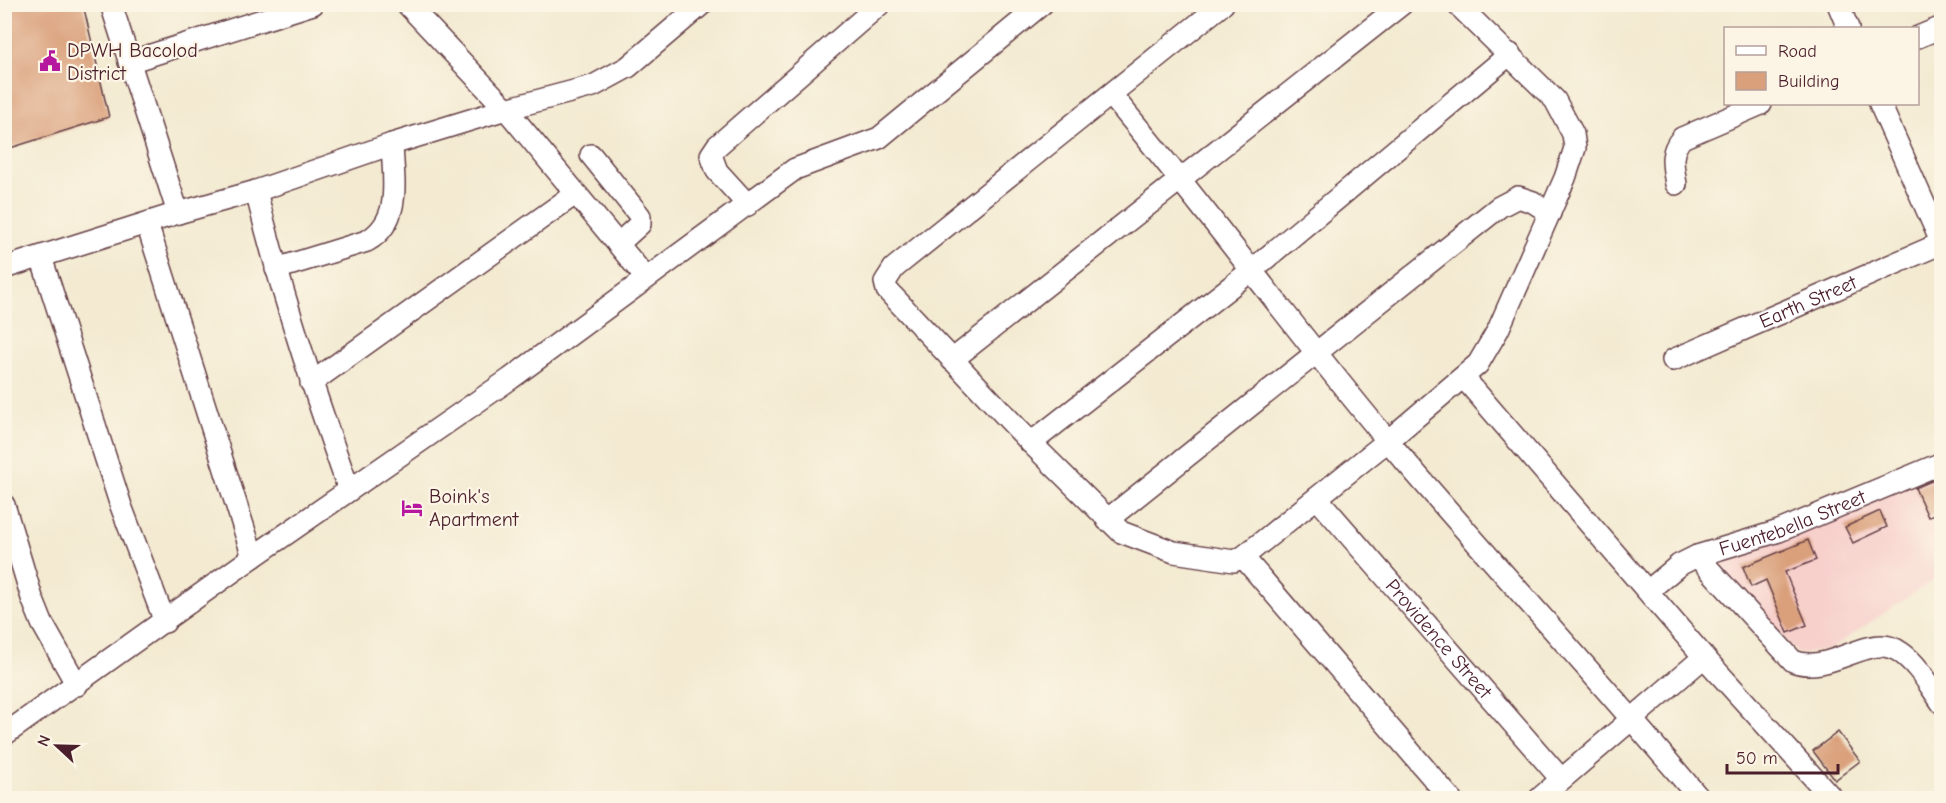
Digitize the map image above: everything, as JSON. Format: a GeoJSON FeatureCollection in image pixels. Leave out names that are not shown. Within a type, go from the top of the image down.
{"type":"FeatureCollection","features":[{"type":"Feature","properties":{"kind":"street"},"geometry":{"type":"LineString","coordinates":[[111,4],[178,213]]}},
{"type":"Feature","properties":{"kind":"street"},"geometry":{"type":"LineString","coordinates":[[129,62],[313,4]]}},
{"type":"Feature","properties":{"kind":"street"},"geometry":{"type":"LineString","coordinates":[[407,4],[506,109],[646,278]]}},
{"type":"Feature","properties":{"kind":"street"},"geometry":{"type":"LineString","coordinates":[[4,268],[256,191],[392,144],[506,109],[593,86],[611,78],[702,4]]}},
{"type":"Feature","properties":{"kind":"street"},"geometry":{"type":"LineString","coordinates":[[748,205],[713,164],[711,155],[717,146],[880,4]]}},
{"type":"Feature","properties":{"kind":"street"},"geometry":{"type":"LineString","coordinates":[[4,735],[253,557],[510,379],[795,169],[811,161],[879,138],[1042,4]]}},
{"type":"Feature","properties":{"kind":"street"},"geometry":{"type":"LineString","coordinates":[[1223,4],[888,275],[885,282],[887,290],[952,360],[1031,443],[1121,532],[1137,540],[1174,552],[1234,561],[1243,557],[1388,441],[1478,364],[1493,338],[1550,213],[1575,148],[1573,134],[1555,100],[1457,4]]}},
{"type":"Feature","properties":{"kind":"street"},"geometry":{"type":"LineString","coordinates":[[952,360],[1402,4]]}},
{"type":"Feature","properties":{"kind":"street"},"geometry":{"type":"LineString","coordinates":[[1839,4],[1848,27]]}},
{"type":"Feature","properties":{"kind":"street"},"geometry":{"type":"LineString","coordinates":[[1919,36],[1941,27]]}},
{"type":"Feature","properties":{"kind":"street"},"geometry":{"type":"LineString","coordinates":[[1031,443],[1252,270],[1510,54]]}},
{"type":"Feature","properties":{"kind":"street"},"geometry":{"type":"LineString","coordinates":[[1112,96],[1182,179],[1388,441],[1633,719],[1699,798]]}},
{"type":"Feature","properties":{"kind":"street"},"geometry":{"type":"LineString","coordinates":[[1676,184],[1672,156],[1674,147],[1682,138],[1759,105]]}},
{"type":"Feature","properties":{"kind":"street"},"geometry":{"type":"LineString","coordinates":[[1880,105],[1941,244]]}},
{"type":"Feature","properties":{"kind":"street"},"geometry":{"type":"LineString","coordinates":[[276,270],[367,241],[376,235],[385,225],[394,205],[392,144]]}},
{"type":"Feature","properties":{"kind":"street"},"geometry":{"type":"LineString","coordinates":[[591,154],[640,216],[640,224],[618,244]]}},
{"type":"Feature","properties":{"kind":"street"},"geometry":{"type":"LineString","coordinates":[[256,191],[276,270],[311,383],[349,490]]}},
{"type":"Feature","properties":{"kind":"street"},"geometry":{"type":"LineString","coordinates":[[311,383],[575,194]]}},
{"type":"Feature","properties":{"kind":"street"},"geometry":{"type":"LineString","coordinates":[[1107,520],[1318,354],[1499,207],[1518,197],[1533,202],[1550,213]]}},
{"type":"Feature","properties":{"kind":"street"},"geometry":{"type":"LineString","coordinates":[[147,224],[253,557]]}},
{"type":"Feature","properties":{"kind":"street","name":"Earth Street"},"geometry":{"type":"LineString","coordinates":[[1673,360],[1941,244]]}},
{"type":"Feature","properties":{"kind":"street"},"geometry":{"type":"LineString","coordinates":[[41,257],[121,506],[165,622]]}},
{"type":"Feature","properties":{"kind":"street"},"geometry":{"type":"LineString","coordinates":[[1464,378],[1704,657],[1833,798]]}},
{"type":"Feature","properties":{"kind":"street","name":"Fuentebella Street"},"geometry":{"type":"LineString","coordinates":[[1648,590],[1679,565],[1697,556],[1779,531],[1941,463]]}},
{"type":"Feature","properties":{"kind":"street","name":"Providence Street"},"geometry":{"type":"LineString","coordinates":[[1317,498],[1561,780]]}},
{"type":"Feature","properties":{"kind":"street"},"geometry":{"type":"LineString","coordinates":[[4,505],[32,598],[42,623],[77,684]]}},
{"type":"Feature","properties":{"kind":"street"},"geometry":{"type":"LineString","coordinates":[[1697,556],[1793,661],[1805,666],[1818,666],[1870,646],[1885,645],[1899,650],[1914,664],[1941,703]]}},
{"type":"Feature","properties":{"kind":"street"},"geometry":{"type":"LineString","coordinates":[[1243,557],[1450,798]]}},
{"type":"Feature","properties":{"kind":"street"},"geometry":{"type":"LineString","coordinates":[[1540,798],[1704,657]]}},
{"type":"Feature","properties":{"kind":"shaded area"},"geometry":{"type":"Polygon","coordinates":[[[1941,470],[1941,575],[1829,650],[1798,654],[1716,563],[1941,470]]]}},
{"type":"Feature","properties":{"kind":"building","name":"DPWH Bacolod District"},"geometry":{"type":"Polygon","coordinates":[[[4,4],[83,4],[109,117],[4,150],[4,4]]]}},
{"type":"Feature","properties":{"kind":"building"},"geometry":{"type":"Polygon","coordinates":[[[1941,477],[1941,510],[1928,517],[1915,488],[1941,477]]]}},
{"type":"Feature","properties":{"kind":"building"},"geometry":{"type":"Polygon","coordinates":[[[1880,511],[1887,527],[1853,543],[1845,527],[1880,511]]]}},
{"type":"Feature","properties":{"kind":"building"},"geometry":{"type":"Polygon","coordinates":[[[1808,540],[1816,560],[1785,572],[1807,625],[1788,633],[1766,580],[1751,587],[1743,567],[1808,540]]]}},
{"type":"Feature","properties":{"kind":"building"},"geometry":{"type":"Polygon","coordinates":[[[1838,732],[1860,761],[1835,780],[1813,751],[1838,732]]]}},
{"type":"Feature","properties":{"kind":"place","name":"DPWH Bacolod District"},"geometry":{"type":"Point","coordinates":[50,61]}},
{"type":"Feature","properties":{"kind":"place","name":"Boink's Apartment"},"geometry":{"type":"Point","coordinates":[412,508]}}]}
